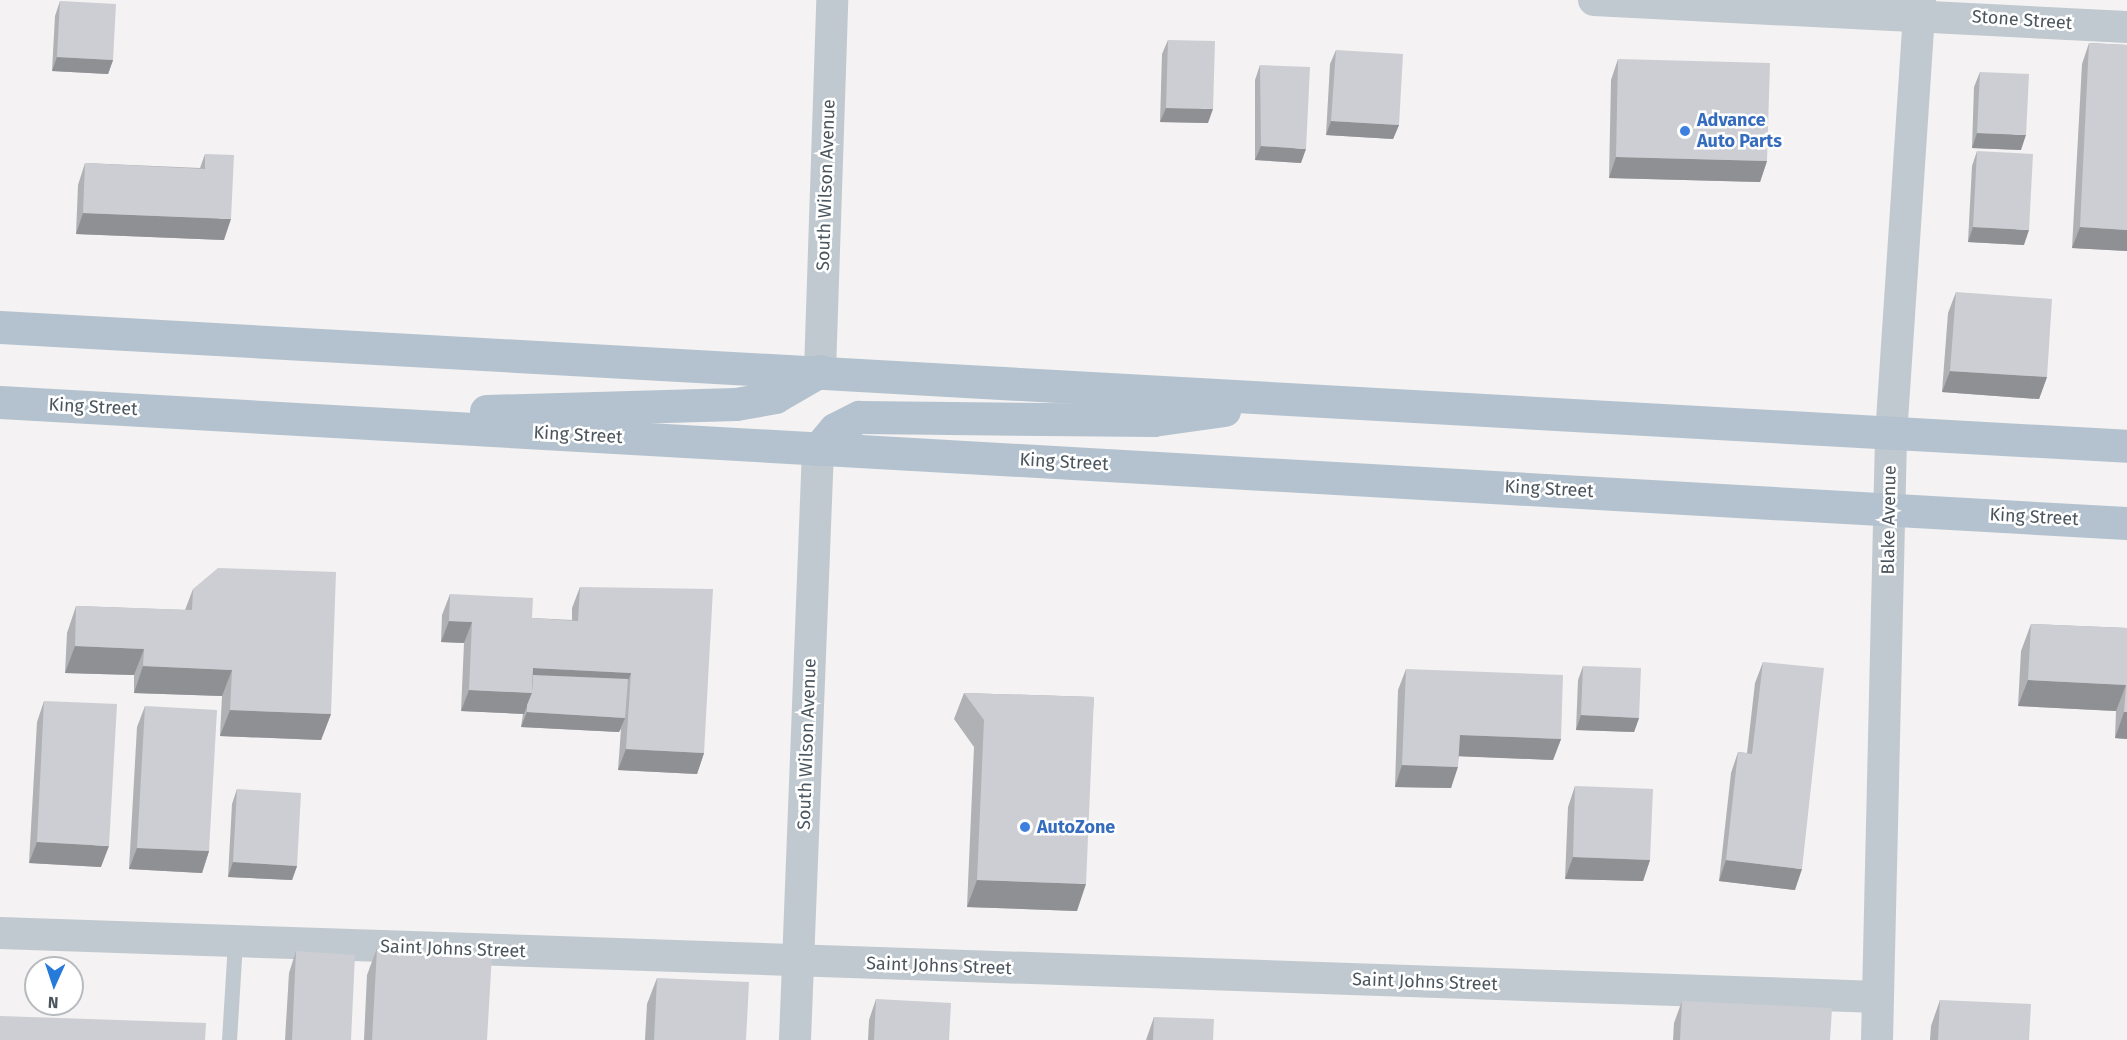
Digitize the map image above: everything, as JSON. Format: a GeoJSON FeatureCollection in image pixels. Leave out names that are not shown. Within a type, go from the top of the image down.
{"type":"FeatureCollection","features":[{"type":"Feature","properties":{"kind":"main road"},"geometry":{"type":"LineString","coordinates":[[0,327],[820,371],[1891,436],[2127,446]]}},
{"type":"Feature","properties":{"kind":"main road"},"geometry":{"type":"LineString","coordinates":[[401,424],[556,407],[736,404],[775,397],[820,371]]}},
{"type":"Feature","properties":{"kind":"main road"},"geometry":{"type":"LineString","coordinates":[[818,449],[835,429],[859,417],[1153,420],[1270,399]]}},
{"type":"Feature","properties":{"kind":"main road","name":"King Street"},"geometry":{"type":"LineString","coordinates":[[0,402],[2127,523]]}},
{"type":"Feature","properties":{"kind":"street","name":"South Wilson Avenue"},"geometry":{"type":"LineString","coordinates":[[820,371],[832,0]]}},
{"type":"Feature","properties":{"kind":"street","name":"Stone Street"},"geometry":{"type":"LineString","coordinates":[[1593,0],[1920,7],[2127,27]]}},
{"type":"Feature","properties":{"kind":"street","name":"Blake Avenue"},"geometry":{"type":"LineString","coordinates":[[1877,1040],[1891,436],[1920,7]]}},
{"type":"Feature","properties":{"kind":"street","name":"South Wilson Avenue"},"geometry":{"type":"LineString","coordinates":[[795,1040],[818,449]]}},
{"type":"Feature","properties":{"kind":"street","name":"Saint Johns Street"},"geometry":{"type":"LineString","coordinates":[[0,933],[1878,997]]}},
{"type":"Feature","properties":{"kind":"lane"},"geometry":{"type":"LineString","coordinates":[[229,1040],[235,942]]}},
{"type":"Feature","properties":{"kind":"building"},"geometry":{"type":"Polygon","coordinates":[[[60,1],[116,4],[113,60],[57,57],[60,1]]]}},
{"type":"Feature","properties":{"kind":"building"},"geometry":{"type":"Polygon","coordinates":[[[1168,40],[1215,41],[1213,109],[1166,108],[1168,40]]]}},
{"type":"Feature","properties":{"kind":"building"},"geometry":{"type":"Polygon","coordinates":[[[2089,43],[2127,45],[2127,230],[2080,227],[2089,43]]]}},
{"type":"Feature","properties":{"kind":"building"},"geometry":{"type":"Polygon","coordinates":[[[1336,50],[1403,54],[1399,125],[1331,121],[1336,50]]]}},
{"type":"Feature","properties":{"kind":"building","name":"Advance Auto Parts"},"geometry":{"type":"Polygon","coordinates":[[[1618,59],[1770,63],[1767,161],[1616,157],[1618,59]]]}},
{"type":"Feature","properties":{"kind":"building"},"geometry":{"type":"Polygon","coordinates":[[[1260,65],[1310,67],[1306,149],[1261,146],[1260,65]]]}},
{"type":"Feature","properties":{"kind":"building"},"geometry":{"type":"Polygon","coordinates":[[[1980,72],[2029,74],[2026,135],[1977,133],[1980,72]]]}},
{"type":"Feature","properties":{"kind":"building"},"geometry":{"type":"Polygon","coordinates":[[[1977,151],[2033,154],[2029,230],[1973,227],[1977,151]]]}},
{"type":"Feature","properties":{"kind":"building"},"geometry":{"type":"Polygon","coordinates":[[[205,154],[234,155],[231,219],[83,213],[85,163],[205,169],[205,154]]]}},
{"type":"Feature","properties":{"kind":"building"},"geometry":{"type":"Polygon","coordinates":[[[1956,292],[2052,299],[2047,377],[1950,371],[1956,292]]]}},
{"type":"Feature","properties":{"kind":"building"},"geometry":{"type":"Polygon","coordinates":[[[218,568],[336,572],[331,714],[230,710],[232,670],[143,666],[144,649],[75,646],[76,606],[192,610],[193,589],[218,568]]]}},
{"type":"Feature","properties":{"kind":"building"},"geometry":{"type":"Polygon","coordinates":[[[580,587],[713,589],[704,753],[626,749],[631,673],[533,668],[532,693],[469,690],[472,622],[449,621],[450,594],[533,598],[532,618],[578,621],[580,587]]]}},
{"type":"Feature","properties":{"kind":"building"},"geometry":{"type":"Polygon","coordinates":[[[2031,624],[2127,628],[2127,712],[2124,712],[2126,685],[2028,680],[2031,624]]]}},
{"type":"Feature","properties":{"kind":"building"},"geometry":{"type":"Polygon","coordinates":[[[1763,662],[1824,668],[1802,869],[1726,860],[1738,752],[1752,754],[1763,662]]]}},
{"type":"Feature","properties":{"kind":"building"},"geometry":{"type":"Polygon","coordinates":[[[1583,666],[1641,668],[1639,718],[1581,715],[1583,666]]]}},
{"type":"Feature","properties":{"kind":"building"},"geometry":{"type":"Polygon","coordinates":[[[1406,669],[1563,675],[1561,739],[1460,735],[1458,767],[1402,765],[1406,669]]]}},
{"type":"Feature","properties":{"kind":"building"},"geometry":{"type":"Polygon","coordinates":[[[533,675],[628,679],[625,718],[527,712],[532,693],[533,675]]]}},
{"type":"Feature","properties":{"kind":"building","name":"AutoZone"},"geometry":{"type":"Polygon","coordinates":[[[964,693],[1094,697],[1086,884],[977,880],[984,720],[964,693]]]}},
{"type":"Feature","properties":{"kind":"building"},"geometry":{"type":"Polygon","coordinates":[[[44,701],[117,704],[109,846],[37,842],[44,701]]]}},
{"type":"Feature","properties":{"kind":"building"},"geometry":{"type":"Polygon","coordinates":[[[145,706],[217,710],[209,851],[137,848],[145,706]]]}},
{"type":"Feature","properties":{"kind":"building"},"geometry":{"type":"Polygon","coordinates":[[[1575,786],[1653,789],[1650,860],[1573,857],[1575,786]]]}},
{"type":"Feature","properties":{"kind":"building"},"geometry":{"type":"Polygon","coordinates":[[[237,789],[301,793],[297,866],[233,862],[237,789]]]}},
{"type":"Feature","properties":{"kind":"building"},"geometry":{"type":"Polygon","coordinates":[[[377,948],[492,954],[487,1040],[372,1040],[377,948]]]}},
{"type":"Feature","properties":{"kind":"building"},"geometry":{"type":"Polygon","coordinates":[[[296,951],[355,955],[351,1040],[292,1040],[296,951]]]}},
{"type":"Feature","properties":{"kind":"building"},"geometry":{"type":"Polygon","coordinates":[[[657,978],[749,982],[746,1040],[654,1040],[657,978]]]}},
{"type":"Feature","properties":{"kind":"building"},"geometry":{"type":"Polygon","coordinates":[[[876,999],[951,1003],[949,1040],[874,1040],[876,999]]]}},
{"type":"Feature","properties":{"kind":"building"},"geometry":{"type":"Polygon","coordinates":[[[1940,1000],[2031,1004],[2029,1040],[1938,1040],[1940,1000]]]}},
{"type":"Feature","properties":{"kind":"building"},"geometry":{"type":"Polygon","coordinates":[[[1682,1001],[1832,1008],[1830,1040],[1680,1040],[1682,1001]]]}},
{"type":"Feature","properties":{"kind":"building"},"geometry":{"type":"Polygon","coordinates":[[[0,1016],[206,1023],[205,1040],[0,1040],[0,1016]]]}},
{"type":"Feature","properties":{"kind":"building"},"geometry":{"type":"Polygon","coordinates":[[[1154,1017],[1214,1019],[1213,1040],[1153,1040],[1154,1017]]]}},
{"type":"Feature","properties":{"kind":"place","name":"Advance Auto Parts"},"geometry":{"type":"Point","coordinates":[1685,131]}},
{"type":"Feature","properties":{"kind":"place","name":"AutoZone"},"geometry":{"type":"Point","coordinates":[1025,827]}}]}
